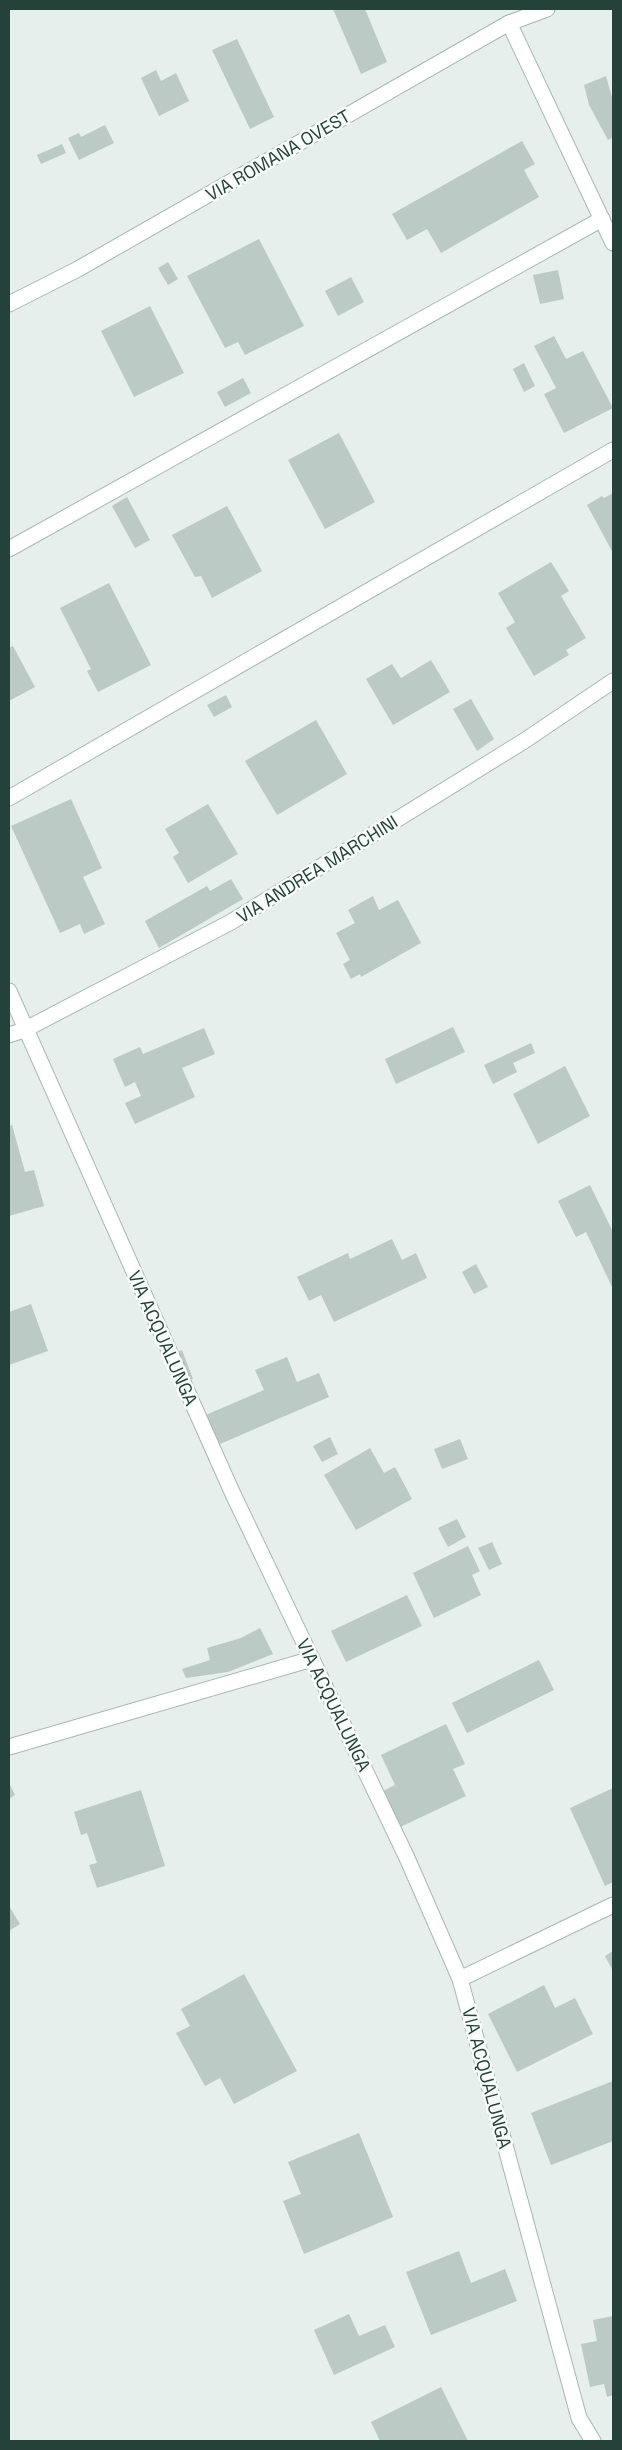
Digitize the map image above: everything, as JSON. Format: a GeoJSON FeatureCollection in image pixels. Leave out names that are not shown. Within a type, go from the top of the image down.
{"type":"FeatureCollection","features":[{"type":"Feature","properties":{"kind":"street","name":"VIA ROMANA OVEST"},"geometry":{"type":"LineString","coordinates":[[9,304],[78,269],[509,23],[547,9]]}},
{"type":"Feature","properties":{"kind":"street"},"geometry":{"type":"LineString","coordinates":[[509,23],[613,243]]}},
{"type":"Feature","properties":{"kind":"street"},"geometry":{"type":"LineString","coordinates":[[9,548],[602,219]]}},
{"type":"Feature","properties":{"kind":"street"},"geometry":{"type":"LineString","coordinates":[[9,798],[613,450]]}},
{"type":"Feature","properties":{"kind":"street","name":"VIA ANDREA MARCHINI"},"geometry":{"type":"LineString","coordinates":[[9,1035],[24,1030],[231,922],[524,741],[613,681]]}},
{"type":"Feature","properties":{"kind":"street","name":"VIA ACQUALUNGA"},"geometry":{"type":"LineString","coordinates":[[9,991],[24,1030],[228,1483],[407,1858],[460,1979],[579,2418],[593,2441]]}},
{"type":"Feature","properties":{"kind":"street"},"geometry":{"type":"LineString","coordinates":[[9,1747],[312,1659]]}},
{"type":"Feature","properties":{"kind":"street"},"geometry":{"type":"LineString","coordinates":[[460,1979],[613,1905]]}},
{"type":"Feature","properties":{"kind":"building"},"geometry":{"type":"Polygon","coordinates":[[[333,9],[365,9],[387,62],[361,74],[333,9]]]}},
{"type":"Feature","properties":{"kind":"building"},"geometry":{"type":"Polygon","coordinates":[[[237,39],[274,117],[250,129],[212,50],[237,39]]]}},
{"type":"Feature","properties":{"kind":"building"},"geometry":{"type":"Polygon","coordinates":[[[156,70],[161,81],[176,73],[189,101],[159,116],[141,78],[156,70]]]}},
{"type":"Feature","properties":{"kind":"building"},"geometry":{"type":"Polygon","coordinates":[[[606,76],[613,101],[613,137],[608,140],[589,105],[584,85],[606,76]]]}},
{"type":"Feature","properties":{"kind":"building"},"geometry":{"type":"Polygon","coordinates":[[[105,125],[114,143],[79,160],[68,138],[79,133],[81,137],[105,125]]]}},
{"type":"Feature","properties":{"kind":"building"},"geometry":{"type":"Polygon","coordinates":[[[522,141],[535,164],[524,170],[539,197],[441,253],[427,229],[407,240],[392,214],[522,141]]]}},
{"type":"Feature","properties":{"kind":"building"},"geometry":{"type":"Polygon","coordinates":[[[62,144],[66,153],[41,164],[37,155],[62,144]]]}},
{"type":"Feature","properties":{"kind":"building"},"geometry":{"type":"Polygon","coordinates":[[[259,239],[304,326],[245,355],[238,342],[225,348],[187,276],[259,239]]]}},
{"type":"Feature","properties":{"kind":"building"},"geometry":{"type":"Polygon","coordinates":[[[168,262],[178,279],[168,285],[158,268],[168,262]]]}},
{"type":"Feature","properties":{"kind":"building"},"geometry":{"type":"Polygon","coordinates":[[[558,270],[564,299],[540,304],[533,275],[558,270]]]}},
{"type":"Feature","properties":{"kind":"building"},"geometry":{"type":"Polygon","coordinates":[[[351,277],[364,302],[338,316],[325,291],[351,277]]]}},
{"type":"Feature","properties":{"kind":"building"},"geometry":{"type":"Polygon","coordinates":[[[150,306],[184,373],[134,397],[101,331],[150,306]]]}},
{"type":"Feature","properties":{"kind":"building"},"geometry":{"type":"Polygon","coordinates":[[[554,336],[566,359],[583,351],[613,408],[564,433],[544,394],[556,388],[534,346],[554,336]]]}},
{"type":"Feature","properties":{"kind":"building"},"geometry":{"type":"Polygon","coordinates":[[[524,363],[535,386],[524,392],[513,369],[524,363]]]}},
{"type":"Feature","properties":{"kind":"building"},"geometry":{"type":"Polygon","coordinates":[[[243,378],[251,393],[225,407],[217,392],[243,378]]]}},
{"type":"Feature","properties":{"kind":"building"},"geometry":{"type":"Polygon","coordinates":[[[339,433],[375,502],[325,529],[288,460],[339,433]]]}},
{"type":"Feature","properties":{"kind":"building"},"geometry":{"type":"Polygon","coordinates":[[[613,493],[613,553],[587,505],[602,496],[604,498],[613,493]]]}},
{"type":"Feature","properties":{"kind":"building"},"geometry":{"type":"Polygon","coordinates":[[[127,497],[150,540],[135,548],[112,506],[127,497]]]}},
{"type":"Feature","properties":{"kind":"building"},"geometry":{"type":"Polygon","coordinates":[[[227,506],[262,571],[212,598],[201,576],[195,577],[172,535],[227,506]]]}},
{"type":"Feature","properties":{"kind":"building"},"geometry":{"type":"Polygon","coordinates":[[[551,562],[569,591],[561,596],[586,638],[566,650],[569,655],[534,676],[506,628],[515,622],[498,593],[551,562]]]}},
{"type":"Feature","properties":{"kind":"building"},"geometry":{"type":"Polygon","coordinates":[[[109,583],[151,665],[98,692],[87,671],[91,669],[60,608],[109,583]]]}},
{"type":"Feature","properties":{"kind":"building"},"geometry":{"type":"Polygon","coordinates":[[[13,646],[35,687],[9,701],[9,648],[13,646]]]}},
{"type":"Feature","properties":{"kind":"building"},"geometry":{"type":"Polygon","coordinates":[[[431,660],[450,692],[393,725],[366,679],[392,664],[401,678],[431,660]]]}},
{"type":"Feature","properties":{"kind":"building"},"geometry":{"type":"Polygon","coordinates":[[[226,695],[232,707],[214,717],[207,705],[226,695]]]}},
{"type":"Feature","properties":{"kind":"building"},"geometry":{"type":"Polygon","coordinates":[[[471,699],[494,739],[477,751],[453,709],[471,699]]]}},
{"type":"Feature","properties":{"kind":"building"},"geometry":{"type":"Polygon","coordinates":[[[316,720],[347,774],[277,815],[245,761],[316,720]]]}},
{"type":"Feature","properties":{"kind":"building"},"geometry":{"type":"Polygon","coordinates":[[[71,799],[102,868],[83,877],[105,924],[84,934],[80,924],[60,933],[11,826],[71,799]]]}},
{"type":"Feature","properties":{"kind":"building"},"geometry":{"type":"Polygon","coordinates":[[[208,804],[238,854],[188,883],[173,857],[179,853],[165,829],[208,804]]]}},
{"type":"Feature","properties":{"kind":"building"},"geometry":{"type":"Polygon","coordinates":[[[231,879],[243,899],[159,948],[145,921],[207,886],[210,891],[231,879]]]}},
{"type":"Feature","properties":{"kind":"building"},"geometry":{"type":"Polygon","coordinates":[[[373,896],[379,910],[398,900],[421,943],[361,977],[360,974],[351,979],[343,964],[350,960],[336,933],[355,923],[348,910],[373,896]]]}},
{"type":"Feature","properties":{"kind":"building"},"geometry":{"type":"Polygon","coordinates":[[[453,1027],[465,1052],[396,1084],[385,1059],[453,1027]]]}},
{"type":"Feature","properties":{"kind":"building"},"geometry":{"type":"Polygon","coordinates":[[[204,1028],[215,1054],[182,1068],[195,1097],[135,1124],[125,1103],[141,1096],[135,1082],[125,1087],[113,1059],[140,1047],[143,1054],[204,1028]]]}},
{"type":"Feature","properties":{"kind":"building"},"geometry":{"type":"Polygon","coordinates":[[[531,1043],[535,1053],[513,1063],[517,1072],[493,1084],[484,1065],[531,1043]]]}},
{"type":"Feature","properties":{"kind":"building"},"geometry":{"type":"Polygon","coordinates":[[[565,1066],[590,1116],[538,1144],[513,1094],[565,1066]]]}},
{"type":"Feature","properties":{"kind":"building"},"geometry":{"type":"Polygon","coordinates":[[[12,1125],[25,1172],[34,1170],[44,1206],[9,1216],[9,1126],[12,1125]]]}},
{"type":"Feature","properties":{"kind":"building"},"geometry":{"type":"Polygon","coordinates":[[[590,1185],[613,1232],[613,1289],[586,1232],[576,1237],[558,1201],[590,1185]]]}},
{"type":"Feature","properties":{"kind":"building"},"geometry":{"type":"Polygon","coordinates":[[[392,1239],[402,1260],[416,1253],[427,1278],[334,1322],[321,1295],[309,1301],[297,1277],[348,1253],[350,1259],[392,1239]]]}},
{"type":"Feature","properties":{"kind":"building"},"geometry":{"type":"Polygon","coordinates":[[[476,1264],[488,1287],[474,1294],[462,1272],[476,1264]]]}},
{"type":"Feature","properties":{"kind":"building"},"geometry":{"type":"Polygon","coordinates":[[[31,1304],[48,1351],[9,1365],[9,1312],[31,1304]]]}},
{"type":"Feature","properties":{"kind":"building"},"geometry":{"type":"Polygon","coordinates":[[[182,1350],[193,1379],[185,1382],[172,1354],[182,1350]]]}},
{"type":"Feature","properties":{"kind":"building"},"geometry":{"type":"Polygon","coordinates":[[[287,1357],[297,1382],[319,1373],[329,1397],[213,1447],[201,1417],[264,1390],[255,1370],[287,1357]]]}},
{"type":"Feature","properties":{"kind":"building"},"geometry":{"type":"Polygon","coordinates":[[[330,1437],[338,1454],[322,1462],[313,1446],[330,1437]]]}},
{"type":"Feature","properties":{"kind":"building"},"geometry":{"type":"Polygon","coordinates":[[[460,1439],[468,1459],[442,1469],[434,1449],[460,1439]]]}},
{"type":"Feature","properties":{"kind":"building"},"geometry":{"type":"Polygon","coordinates":[[[370,1448],[384,1473],[395,1467],[412,1499],[356,1530],[324,1475],[370,1448]]]}},
{"type":"Feature","properties":{"kind":"building"},"geometry":{"type":"Polygon","coordinates":[[[457,1519],[466,1537],[448,1547],[438,1528],[457,1519]]]}},
{"type":"Feature","properties":{"kind":"building"},"geometry":{"type":"Polygon","coordinates":[[[492,1542],[502,1564],[489,1570],[478,1548],[492,1542]]]}},
{"type":"Feature","properties":{"kind":"building"},"geometry":{"type":"Polygon","coordinates":[[[468,1546],[480,1571],[472,1575],[481,1595],[434,1618],[413,1573],[468,1546]]]}},
{"type":"Feature","properties":{"kind":"building"},"geometry":{"type":"Polygon","coordinates":[[[407,1595],[422,1626],[346,1662],[331,1631],[407,1595]]]}},
{"type":"Feature","properties":{"kind":"building"},"geometry":{"type":"Polygon","coordinates":[[[260,1628],[273,1654],[228,1672],[186,1678],[182,1669],[210,1660],[207,1648],[241,1638],[260,1628]]]}},
{"type":"Feature","properties":{"kind":"building"},"geometry":{"type":"Polygon","coordinates":[[[539,1660],[554,1690],[467,1733],[452,1703],[539,1660]]]}},
{"type":"Feature","properties":{"kind":"building"},"geometry":{"type":"Polygon","coordinates":[[[446,1724],[465,1764],[453,1769],[466,1796],[396,1829],[379,1793],[395,1785],[381,1755],[446,1724]]]}},
{"type":"Feature","properties":{"kind":"building"},"geometry":{"type":"Polygon","coordinates":[[[9,1783],[15,1795],[9,1799],[9,1783]]]}},
{"type":"Feature","properties":{"kind":"building"},"geometry":{"type":"Polygon","coordinates":[[[613,1788],[613,1882],[605,1886],[570,1808],[613,1788]]]}},
{"type":"Feature","properties":{"kind":"building"},"geometry":{"type":"Polygon","coordinates":[[[141,1790],[165,1866],[97,1888],[89,1865],[97,1863],[87,1833],[81,1835],[74,1812],[141,1790]]]}},
{"type":"Feature","properties":{"kind":"building"},"geometry":{"type":"Polygon","coordinates":[[[9,1906],[20,1924],[9,1931],[9,1906]]]}},
{"type":"Feature","properties":{"kind":"building"},"geometry":{"type":"Polygon","coordinates":[[[613,1951],[613,1971],[605,1956],[613,1951]]]}},
{"type":"Feature","properties":{"kind":"building"},"geometry":{"type":"Polygon","coordinates":[[[244,1974],[297,2071],[234,2104],[220,2078],[205,2086],[176,2033],[190,2026],[181,2009],[244,1974]]]}},
{"type":"Feature","properties":{"kind":"building"},"geometry":{"type":"Polygon","coordinates":[[[544,1985],[555,2008],[575,1998],[593,2034],[517,2072],[488,2014],[544,1985]]]}},
{"type":"Feature","properties":{"kind":"building"},"geometry":{"type":"Polygon","coordinates":[[[613,2081],[613,2141],[551,2165],[531,2113],[613,2081]]]}},
{"type":"Feature","properties":{"kind":"building"},"geometry":{"type":"Polygon","coordinates":[[[359,2133],[393,2217],[304,2254],[283,2201],[301,2194],[288,2162],[359,2133]]]}},
{"type":"Feature","properties":{"kind":"building"},"geometry":{"type":"Polygon","coordinates":[[[459,2251],[471,2283],[505,2269],[517,2301],[431,2335],[406,2272],[459,2251]]]}},
{"type":"Feature","properties":{"kind":"building"},"geometry":{"type":"Polygon","coordinates":[[[349,2314],[359,2336],[385,2325],[395,2347],[334,2375],[314,2330],[349,2314]]]}},
{"type":"Feature","properties":{"kind":"building"},"geometry":{"type":"Polygon","coordinates":[[[613,2316],[613,2395],[607,2397],[604,2384],[590,2387],[581,2344],[597,2341],[593,2320],[613,2316]]]}},
{"type":"Feature","properties":{"kind":"building"},"geometry":{"type":"Polygon","coordinates":[[[441,2387],[468,2441],[380,2441],[371,2422],[441,2387]]]}}]}
